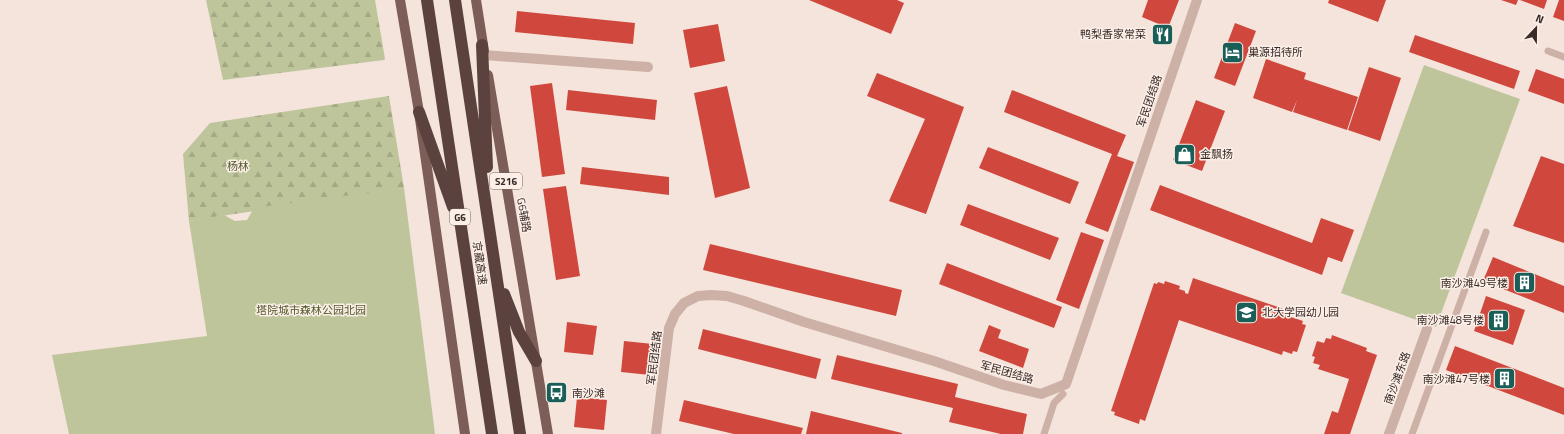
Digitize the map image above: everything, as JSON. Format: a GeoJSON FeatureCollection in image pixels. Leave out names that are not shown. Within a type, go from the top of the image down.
{"type":"FeatureCollection","features":[{"type":"Feature","properties":{"kind":"highway","name":"京藏高速"},"geometry":{"type":"LineString","coordinates":[[427,0],[492,434]]}},
{"type":"Feature","properties":{"kind":"highway","name":"京藏高速"},"geometry":{"type":"LineString","coordinates":[[455,0],[520,434]]}},
{"type":"Feature","properties":{"kind":"highway"},"geometry":{"type":"LineString","coordinates":[[483,50],[489,226]]}},
{"type":"Feature","properties":{"kind":"highway"},"geometry":{"type":"LineString","coordinates":[[419,112],[462,234]]}},
{"type":"Feature","properties":{"kind":"highway"},"geometry":{"type":"LineString","coordinates":[[497,281],[507,300],[519,332],[536,361]]}},
{"type":"Feature","properties":{"kind":"main road"},"geometry":{"type":"LineString","coordinates":[[400,0],[419,112],[465,434]]}},
{"type":"Feature","properties":{"kind":"main road","name":"G6辅路"},"geometry":{"type":"LineString","coordinates":[[476,0],[483,50],[548,434]]}},
{"type":"Feature","properties":{"kind":"street","name":"军民团结路"},"geometry":{"type":"LineString","coordinates":[[656,434],[669,328],[675,314],[684,303],[698,296],[711,294],[744,301],[804,322],[934,361],[1004,385],[1041,394],[1066,384],[1197,0]]}},
{"type":"Feature","properties":{"kind":"street"},"geometry":{"type":"LineString","coordinates":[[483,50],[648,67]]}},
{"type":"Feature","properties":{"kind":"street","name":"南沙滩东路"},"geometry":{"type":"LineString","coordinates":[[1389,434],[1427,329]]}},
{"type":"Feature","properties":{"kind":"lane"},"geometry":{"type":"LineString","coordinates":[[1548,51],[1564,57]]}},
{"type":"Feature","properties":{"kind":"lane"},"geometry":{"type":"LineString","coordinates":[[1412,434],[1486,232]]}},
{"type":"Feature","properties":{"kind":"lane"},"geometry":{"type":"LineString","coordinates":[[1044,434],[1054,403],[1064,394]]}},
{"type":"Feature","properties":{"kind":"green space"},"geometry":{"type":"Polygon","coordinates":[[[206,0],[375,0],[385,59],[223,80],[206,0]]]}},
{"type":"Feature","properties":{"kind":"green space"},"geometry":{"type":"Polygon","coordinates":[[[1424,65],[1520,99],[1436,327],[1341,293],[1424,65]]]}},
{"type":"Feature","properties":{"kind":"green space","name":"杨林"},"geometry":{"type":"Polygon","coordinates":[[[389,96],[404,188],[189,221],[183,154],[210,123],[389,96]]]}},
{"type":"Feature","properties":{"kind":"green space","name":"塔院城市森林公园北园"},"geometry":{"type":"Polygon","coordinates":[[[404,188],[435,434],[69,434],[52,355],[207,336],[189,221],[224,215],[235,221],[247,220],[254,208],[404,188]]]}},
{"type":"Feature","properties":{"kind":"building"},"geometry":{"type":"Polygon","coordinates":[[[809,0],[897,0],[904,3],[891,34],[809,0]]]}},
{"type":"Feature","properties":{"kind":"building"},"geometry":{"type":"Polygon","coordinates":[[[1148,0],[1179,0],[1168,28],[1142,17],[1148,0]]]}},
{"type":"Feature","properties":{"kind":"building"},"geometry":{"type":"Polygon","coordinates":[[[1329,0],[1386,0],[1378,22],[1328,3],[1329,0]]]}},
{"type":"Feature","properties":{"kind":"building"},"geometry":{"type":"Polygon","coordinates":[[[1501,0],[1518,0],[1516,5],[1501,0]]]}},
{"type":"Feature","properties":{"kind":"building"},"geometry":{"type":"Polygon","coordinates":[[[1520,0],[1547,0],[1544,9],[1520,0]]]}},
{"type":"Feature","properties":{"kind":"building"},"geometry":{"type":"Polygon","coordinates":[[[1559,0],[1564,0],[1564,21],[1553,17],[1559,0]]]}},
{"type":"Feature","properties":{"kind":"building"},"geometry":{"type":"Polygon","coordinates":[[[517,11],[635,23],[633,44],[515,32],[517,11]]]}},
{"type":"Feature","properties":{"kind":"building"},"geometry":{"type":"Polygon","coordinates":[[[1235,23],[1256,31],[1235,86],[1214,78],[1235,23]]]}},
{"type":"Feature","properties":{"kind":"building"},"geometry":{"type":"Polygon","coordinates":[[[718,24],[725,61],[690,68],[683,30],[718,24]]]}},
{"type":"Feature","properties":{"kind":"building"},"geometry":{"type":"Polygon","coordinates":[[[1415,35],[1520,71],[1514,89],[1409,52],[1415,35]]]}},
{"type":"Feature","properties":{"kind":"building"},"geometry":{"type":"Polygon","coordinates":[[[1266,59],[1306,73],[1304,79],[1358,97],[1347,130],[1293,112],[1297,100],[1292,112],[1253,98],[1266,59]]]}},
{"type":"Feature","properties":{"kind":"building"},"geometry":{"type":"Polygon","coordinates":[[[1369,67],[1401,78],[1380,141],[1348,130],[1369,67]]]}},
{"type":"Feature","properties":{"kind":"building"},"geometry":{"type":"Polygon","coordinates":[[[1536,69],[1564,79],[1564,104],[1528,91],[1536,69]]]}},
{"type":"Feature","properties":{"kind":"building"},"geometry":{"type":"Polygon","coordinates":[[[877,73],[964,107],[926,214],[889,201],[925,119],[867,96],[877,73]]]}},
{"type":"Feature","properties":{"kind":"building"},"geometry":{"type":"Polygon","coordinates":[[[552,83],[565,174],[542,177],[530,86],[552,83]]]}},
{"type":"Feature","properties":{"kind":"building"},"geometry":{"type":"Polygon","coordinates":[[[727,86],[750,188],[715,198],[694,93],[727,86]]]}},
{"type":"Feature","properties":{"kind":"building"},"geometry":{"type":"Polygon","coordinates":[[[568,90],[657,100],[655,120],[566,110],[568,90]]]}},
{"type":"Feature","properties":{"kind":"building"},"geometry":{"type":"Polygon","coordinates":[[[1012,90],[1126,135],[1117,156],[1134,162],[1108,232],[1085,223],[1112,154],[1004,112],[1012,90]]]}},
{"type":"Feature","properties":{"kind":"building"},"geometry":{"type":"Polygon","coordinates":[[[1196,100],[1225,111],[1202,171],[1173,160],[1196,100]]]}},
{"type":"Feature","properties":{"kind":"building"},"geometry":{"type":"Polygon","coordinates":[[[988,147],[1079,182],[1070,204],[979,168],[988,147]]]}},
{"type":"Feature","properties":{"kind":"building"},"geometry":{"type":"Polygon","coordinates":[[[1541,156],[1564,164],[1564,243],[1513,226],[1541,156]]]}},
{"type":"Feature","properties":{"kind":"building"},"geometry":{"type":"Polygon","coordinates":[[[582,167],[669,177],[669,195],[580,184],[582,167]]]}},
{"type":"Feature","properties":{"kind":"building"},"geometry":{"type":"Polygon","coordinates":[[[1160,185],[1312,243],[1321,218],[1354,230],[1342,262],[1328,257],[1322,275],[1150,210],[1160,185]]]}},
{"type":"Feature","properties":{"kind":"building"},"geometry":{"type":"Polygon","coordinates":[[[566,186],[580,276],[556,280],[543,189],[566,186]]]}},
{"type":"Feature","properties":{"kind":"building"},"geometry":{"type":"Polygon","coordinates":[[[968,204],[1059,238],[1050,260],[960,225],[968,204]]]}},
{"type":"Feature","properties":{"kind":"building"},"geometry":{"type":"Polygon","coordinates":[[[1081,232],[1104,240],[1079,309],[1056,300],[1081,232]]]}},
{"type":"Feature","properties":{"kind":"building"},"geometry":{"type":"Polygon","coordinates":[[[710,244],[902,290],[896,316],[703,270],[710,244]]]}},
{"type":"Feature","properties":{"kind":"building","name":"南沙滩49号楼"},"geometry":{"type":"Polygon","coordinates":[[[1493,257],[1564,286],[1564,313],[1483,281],[1493,257]]]}},
{"type":"Feature","properties":{"kind":"building"},"geometry":{"type":"Polygon","coordinates":[[[947,263],[1062,307],[1054,328],[939,284],[947,263]]]}},
{"type":"Feature","properties":{"kind":"building"},"geometry":{"type":"Polygon","coordinates":[[[1193,278],[1290,311],[1288,316],[1303,321],[1302,324],[1306,325],[1297,352],[1293,351],[1292,354],[1283,351],[1282,355],[1179,320],[1145,421],[1140,419],[1139,424],[1114,415],[1115,412],[1111,411],[1154,283],[1157,284],[1158,282],[1164,284],[1165,281],[1180,286],[1179,289],[1188,294],[1193,278]]]}},
{"type":"Feature","properties":{"kind":"building","name":"南沙滩48号楼"},"geometry":{"type":"Polygon","coordinates":[[[1486,296],[1525,310],[1513,345],[1474,331],[1486,296]]]}},
{"type":"Feature","properties":{"kind":"building"},"geometry":{"type":"Polygon","coordinates":[[[567,322],[597,326],[593,355],[564,352],[567,322]]]}},
{"type":"Feature","properties":{"kind":"building"},"geometry":{"type":"Polygon","coordinates":[[[989,325],[1001,330],[998,338],[1029,349],[1023,368],[979,351],[989,325]]]}},
{"type":"Feature","properties":{"kind":"building"},"geometry":{"type":"Polygon","coordinates":[[[703,329],[821,359],[816,379],[698,349],[703,329]]]}},
{"type":"Feature","properties":{"kind":"building"},"geometry":{"type":"Polygon","coordinates":[[[1332,335],[1367,348],[1366,351],[1377,355],[1350,434],[1324,434],[1332,411],[1338,413],[1349,379],[1318,369],[1320,365],[1313,363],[1315,357],[1312,356],[1317,341],[1324,343],[1326,338],[1331,339],[1332,335]]]}},
{"type":"Feature","properties":{"kind":"building"},"geometry":{"type":"Polygon","coordinates":[[[624,341],[653,344],[650,375],[621,372],[624,341]]]}},
{"type":"Feature","properties":{"kind":"building","name":"南沙滩47号楼"},"geometry":{"type":"Polygon","coordinates":[[[1455,346],[1564,388],[1564,415],[1446,370],[1455,346]]]}},
{"type":"Feature","properties":{"kind":"building"},"geometry":{"type":"Polygon","coordinates":[[[837,355],[958,384],[955,397],[1027,414],[1023,434],[1001,434],[949,422],[953,408],[831,379],[837,355]]]}},
{"type":"Feature","properties":{"kind":"building"},"geometry":{"type":"Polygon","coordinates":[[[577,397],[607,400],[604,430],[574,427],[577,397]]]}},
{"type":"Feature","properties":{"kind":"building"},"geometry":{"type":"Polygon","coordinates":[[[684,400],[803,428],[801,434],[734,434],[679,421],[684,400]]]}},
{"type":"Feature","properties":{"kind":"building"},"geometry":{"type":"Polygon","coordinates":[[[811,411],[902,433],[902,434],[806,434],[811,411]]]}},
{"type":"Feature","properties":{"kind":"place","name":"鸭梨香家常菜"},"geometry":{"type":"Point","coordinates":[1162,34]}},
{"type":"Feature","properties":{"kind":"place","name":"巢源招待所"},"geometry":{"type":"Point","coordinates":[1232,52]}},
{"type":"Feature","properties":{"kind":"place","name":"金飘扬"},"geometry":{"type":"Point","coordinates":[1184,154]}},
{"type":"Feature","properties":{"kind":"place","name":"南沙滩49号楼"},"geometry":{"type":"Point","coordinates":[1524,283]}},
{"type":"Feature","properties":{"kind":"place","name":"北大学园幼儿园"},"geometry":{"type":"Point","coordinates":[1246,312]}},
{"type":"Feature","properties":{"kind":"place","name":"南沙滩48号楼"},"geometry":{"type":"Point","coordinates":[1499,320]}},
{"type":"Feature","properties":{"kind":"place","name":"南沙滩47号楼"},"geometry":{"type":"Point","coordinates":[1505,379]}},
{"type":"Feature","properties":{"kind":"place","name":"南沙滩"},"geometry":{"type":"Point","coordinates":[557,393]}}]}
